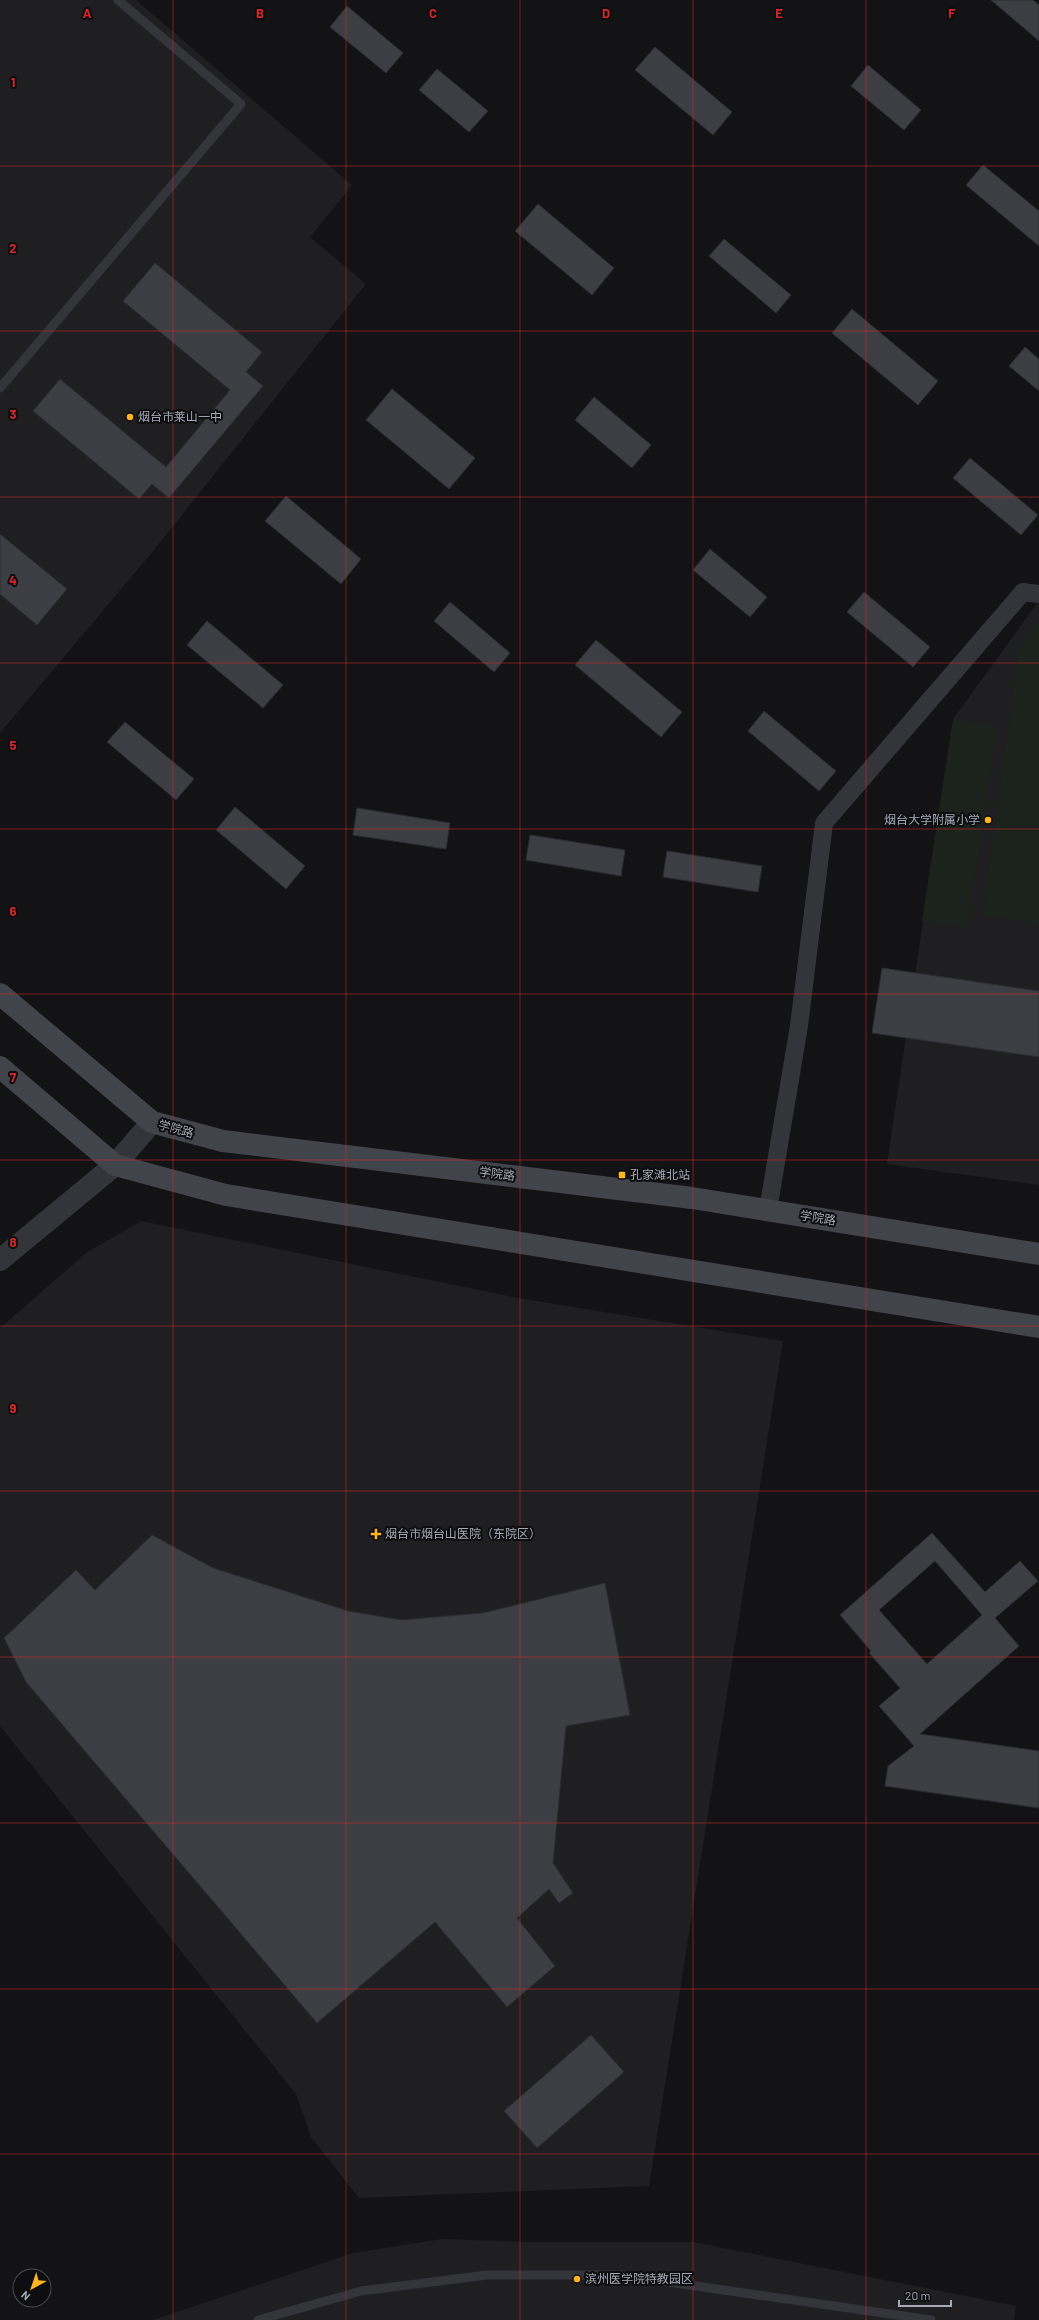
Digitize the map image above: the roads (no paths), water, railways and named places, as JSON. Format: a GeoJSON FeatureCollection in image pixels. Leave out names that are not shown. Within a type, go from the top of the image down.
{"type":"FeatureCollection","features":[{"type":"Feature","properties":{"kind":"main road","name":"学院路"},"geometry":{"type":"LineString","coordinates":[[0,994],[152,1122],[223,1141],[684,1197],[1039,1254]]}},
{"type":"Feature","properties":{"kind":"main road"},"geometry":{"type":"LineString","coordinates":[[0,1067],[115,1165],[226,1195],[1039,1327]]}},
{"type":"Feature","properties":{"kind":"street"},"geometry":{"type":"LineString","coordinates":[[768,1210],[799,1026],[824,823],[1023,592],[1039,594]]}},
{"type":"Feature","properties":{"kind":"street"},"geometry":{"type":"LineString","coordinates":[[0,1260],[115,1165],[152,1122]]}},
{"type":"Feature","properties":{"kind":"lane"},"geometry":{"type":"LineString","coordinates":[[0,388],[241,104],[118,0]]}},
{"type":"Feature","properties":{"kind":"lane"},"geometry":{"type":"LineString","coordinates":[[258,2320],[361,2291],[487,2275],[620,2275],[931,2320]]}},
{"type":"Feature","properties":{"kind":"place","name":"烟台市莱山一中"},"geometry":{"type":"Point","coordinates":[130,417]}},
{"type":"Feature","properties":{"kind":"place","name":"烟台大学附属小学"},"geometry":{"type":"Point","coordinates":[988,820]}},
{"type":"Feature","properties":{"kind":"place","name":"孔家滩北站"},"geometry":{"type":"Point","coordinates":[622,1175]}},
{"type":"Feature","properties":{"kind":"place","name":"烟台市烟台山医院（东院区）"},"geometry":{"type":"Point","coordinates":[376,1534]}},
{"type":"Feature","properties":{"kind":"place","name":"滨州医学院特教园区"},"geometry":{"type":"Point","coordinates":[577,2279]}}]}
